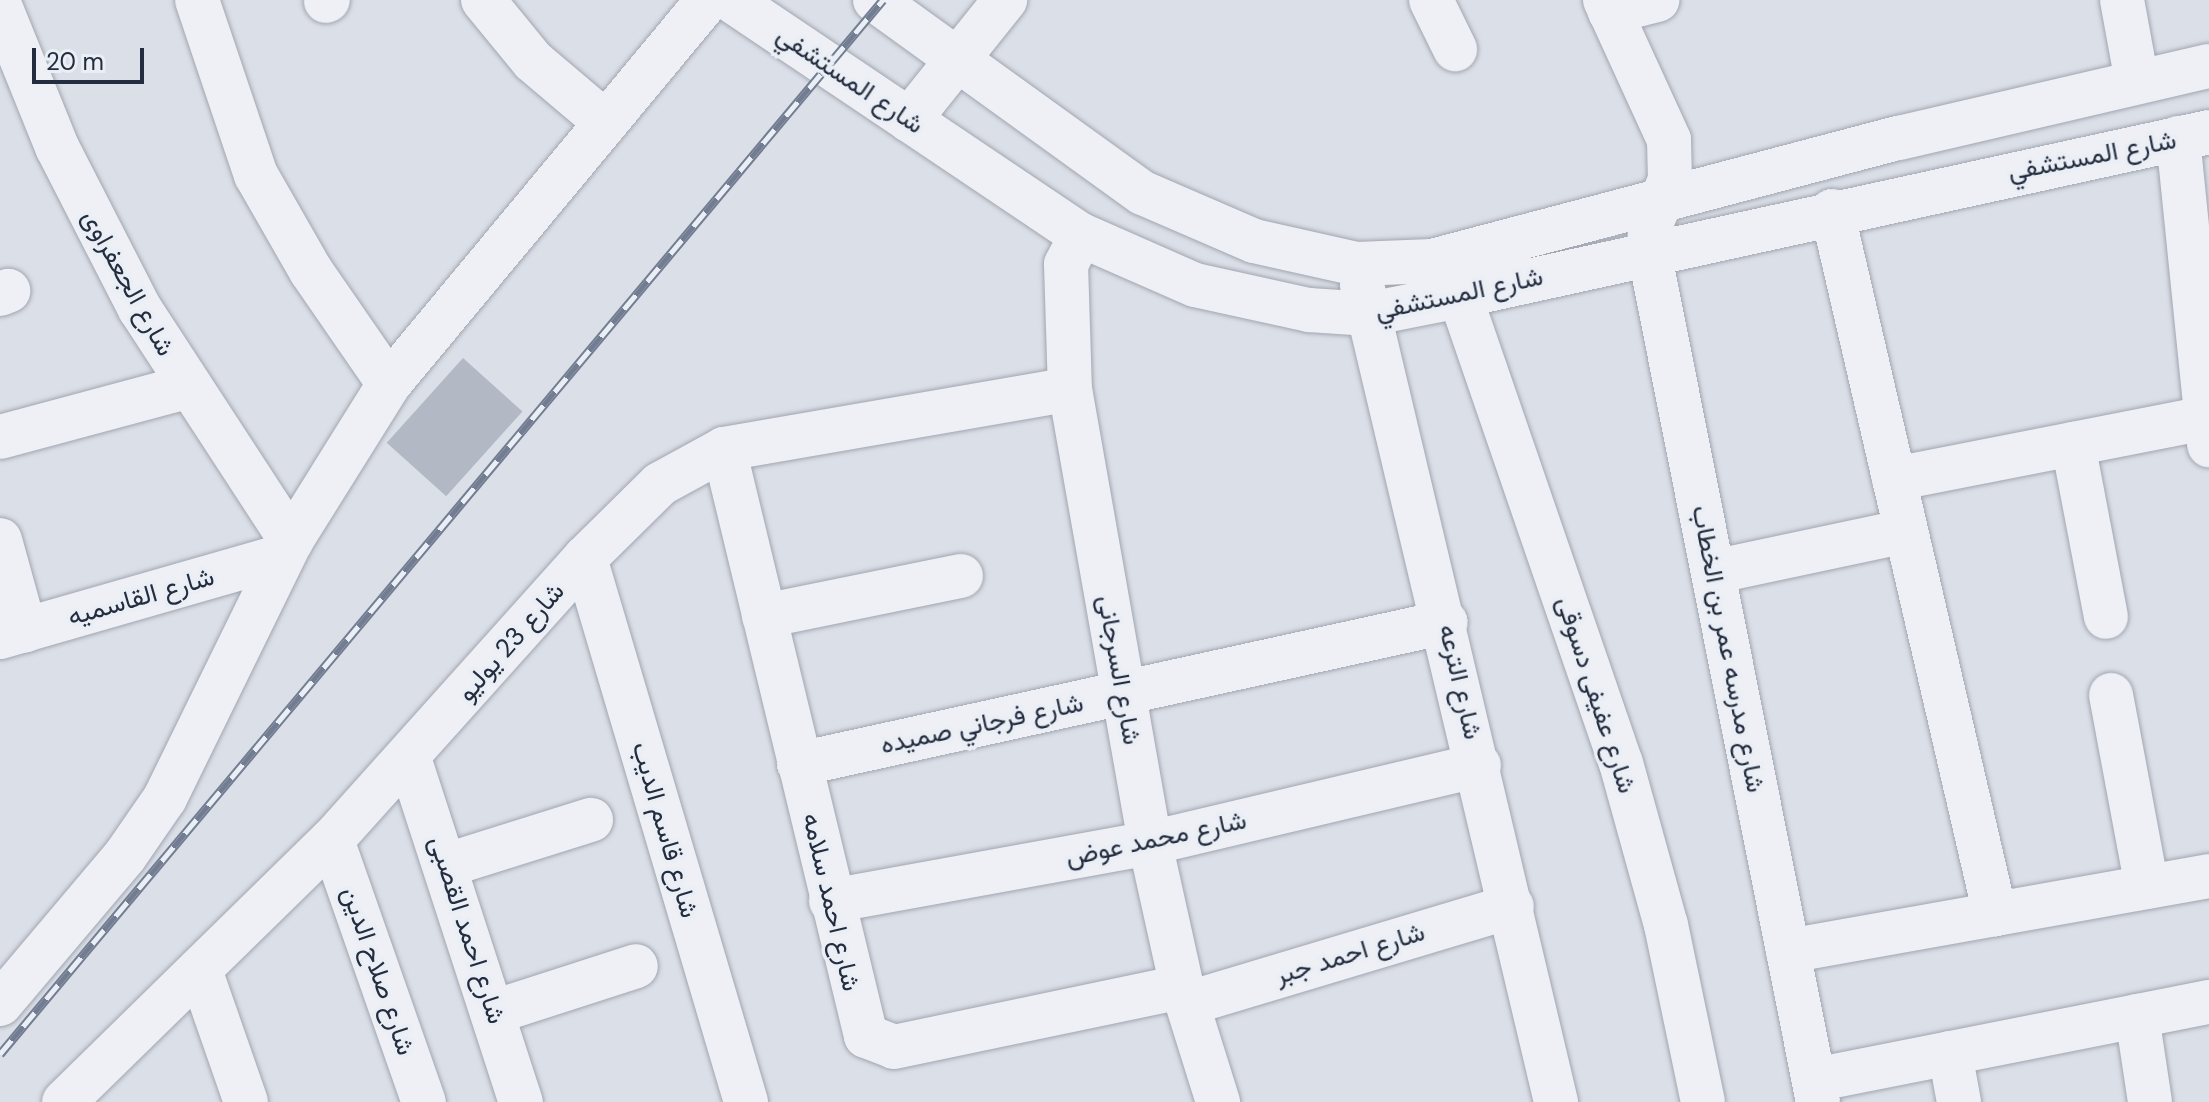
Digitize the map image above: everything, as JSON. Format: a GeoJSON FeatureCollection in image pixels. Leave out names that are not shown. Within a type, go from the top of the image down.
{"type":"FeatureCollection","features":[{"type":"Feature","properties":{"kind":"street"},"geometry":{"type":"LineString","coordinates":[[197,0],[256,175],[311,271],[389,384]]}},
{"type":"Feature","properties":{"kind":"street"},"geometry":{"type":"LineString","coordinates":[[483,0],[533,61],[605,122]]}},
{"type":"Feature","properties":{"kind":"street","name":"شارع المستشفي"},"geometry":{"type":"LineString","coordinates":[[731,0],[1081,235],[1195,285],[1252,301],[1369,314],[1832,211],[2194,135]]}},
{"type":"Feature","properties":{"kind":"street","name":"شارع المستشفي"},"geometry":{"type":"LineString","coordinates":[[875,0],[1143,193],[1254,241],[1357,264],[1432,261],[1662,198],[2209,66]]}},
{"type":"Feature","properties":{"kind":"street"},"geometry":{"type":"LineString","coordinates":[[909,120],[1005,0]]}},
{"type":"Feature","properties":{"kind":"street"},"geometry":{"type":"LineString","coordinates":[[1431,0],[1455,49]]}},
{"type":"Feature","properties":{"kind":"street"},"geometry":{"type":"LineString","coordinates":[[1608,6],[1657,0]]}},
{"type":"Feature","properties":{"kind":"street"},"geometry":{"type":"LineString","coordinates":[[2122,0],[2137,82]]}},
{"type":"Feature","properties":{"kind":"street","name":"شارع الجعفراوى"},"geometry":{"type":"LineString","coordinates":[[0,6],[97,229],[186,387],[287,548]]}},
{"type":"Feature","properties":{"kind":"street","name":"شارع مدرسه عمر بن الخطاب"},"geometry":{"type":"LineString","coordinates":[[1608,6],[1669,140],[1670,180],[1650,226],[1649,251],[1816,1091]]}},
{"type":"Feature","properties":{"kind":"street"},"geometry":{"type":"LineString","coordinates":[[0,1004],[125,856],[165,798],[287,548],[389,384],[605,122],[689,7]]}},
{"type":"Feature","properties":{"kind":"street"},"geometry":{"type":"LineString","coordinates":[[1894,479],[2073,444],[2207,432],[2194,135]]}},
{"type":"Feature","properties":{"kind":"street"},"geometry":{"type":"LineString","coordinates":[[1832,211],[1995,914]]}},
{"type":"Feature","properties":{"kind":"street","name":"شارع السرجانى"},"geometry":{"type":"LineString","coordinates":[[1081,235],[1066,264],[1070,389],[1150,843],[1186,995],[1218,1102]]}},
{"type":"Feature","properties":{"kind":"street","name":"شارع الترعه"},"geometry":{"type":"LineString","coordinates":[[1357,264],[1446,622],[1556,1102]]}},
{"type":"Feature","properties":{"kind":"street","name":"شارع عفيفى دسوقى"},"geometry":{"type":"LineString","coordinates":[[1460,296],[1621,763],[1666,925],[1703,1102]]}},
{"type":"Feature","properties":{"kind":"street"},"geometry":{"type":"LineString","coordinates":[[0,437],[186,387]]}},
{"type":"Feature","properties":{"kind":"street","name":"شارع 23 يوليو"},"geometry":{"type":"LineString","coordinates":[[64,1102],[332,840],[409,758],[585,558],[660,484],[724,449],[1070,389]]}},
{"type":"Feature","properties":{"kind":"street"},"geometry":{"type":"LineString","coordinates":[[2073,444],[2106,617]]}},
{"type":"Feature","properties":{"kind":"street","name":"شارع احمد سلامه"},"geometry":{"type":"LineString","coordinates":[[724,449],[858,1021],[877,1045],[917,1043],[1186,995]]}},
{"type":"Feature","properties":{"kind":"street"},"geometry":{"type":"LineString","coordinates":[[1713,572],[1906,531]]}},
{"type":"Feature","properties":{"kind":"street"},"geometry":{"type":"LineString","coordinates":[[0,540],[13,634]]}},
{"type":"Feature","properties":{"kind":"street","name":"شارع القاسميه"},"geometry":{"type":"LineString","coordinates":[[13,634],[287,548]]}},
{"type":"Feature","properties":{"kind":"street","name":"شارع قاسم الديب"},"geometry":{"type":"LineString","coordinates":[[585,558],[746,1102]]}},
{"type":"Feature","properties":{"kind":"street"},"geometry":{"type":"LineString","coordinates":[[764,616],[961,576]]}},
{"type":"Feature","properties":{"kind":"street","name":"شارع فرجاني صميده"},"geometry":{"type":"LineString","coordinates":[[799,764],[1446,622]]}},
{"type":"Feature","properties":{"kind":"street"},"geometry":{"type":"LineString","coordinates":[[2111,695],[2147,887]]}},
{"type":"Feature","properties":{"kind":"street","name":"شارع احمد القصبى"},"geometry":{"type":"LineString","coordinates":[[409,758],[447,865],[521,1102]]}},
{"type":"Feature","properties":{"kind":"street","name":"شارع محمد عوض"},"geometry":{"type":"LineString","coordinates":[[831,901],[1150,843],[1479,765]]}},
{"type":"Feature","properties":{"kind":"street"},"geometry":{"type":"LineString","coordinates":[[447,865],[591,820]]}},
{"type":"Feature","properties":{"kind":"street","name":"شارع صلاح الدين"},"geometry":{"type":"LineString","coordinates":[[332,840],[424,1102]]}},
{"type":"Feature","properties":{"kind":"street"},"geometry":{"type":"LineString","coordinates":[[1788,951],[2209,876]]}},
{"type":"Feature","properties":{"kind":"street","name":"شارع احمد جبر"},"geometry":{"type":"LineString","coordinates":[[1186,995],[1512,906]]}},
{"type":"Feature","properties":{"kind":"street"},"geometry":{"type":"LineString","coordinates":[[494,1012],[636,966]]}},
{"type":"Feature","properties":{"kind":"street"},"geometry":{"type":"LineString","coordinates":[[200,970],[246,1102]]}},
{"type":"Feature","properties":{"kind":"street"},"geometry":{"type":"LineString","coordinates":[[1816,1091],[1950,1053],[2209,1002]]}},
{"type":"Feature","properties":{"kind":"street"},"geometry":{"type":"LineString","coordinates":[[2137,1016],[2150,1102]]}},
{"type":"Feature","properties":{"kind":"street"},"geometry":{"type":"LineString","coordinates":[[1950,1053],[1959,1102]]}},
{"type":"Feature","properties":{"kind":"building"},"geometry":{"type":"Polygon","coordinates":[[[463,358],[522,412],[446,496],[387,443],[463,358]]]}},
{"type":"Feature","properties":{"kind":"railway"},"geometry":{"type":"LineString","coordinates":[[0,1054],[883,0]]}}]}
